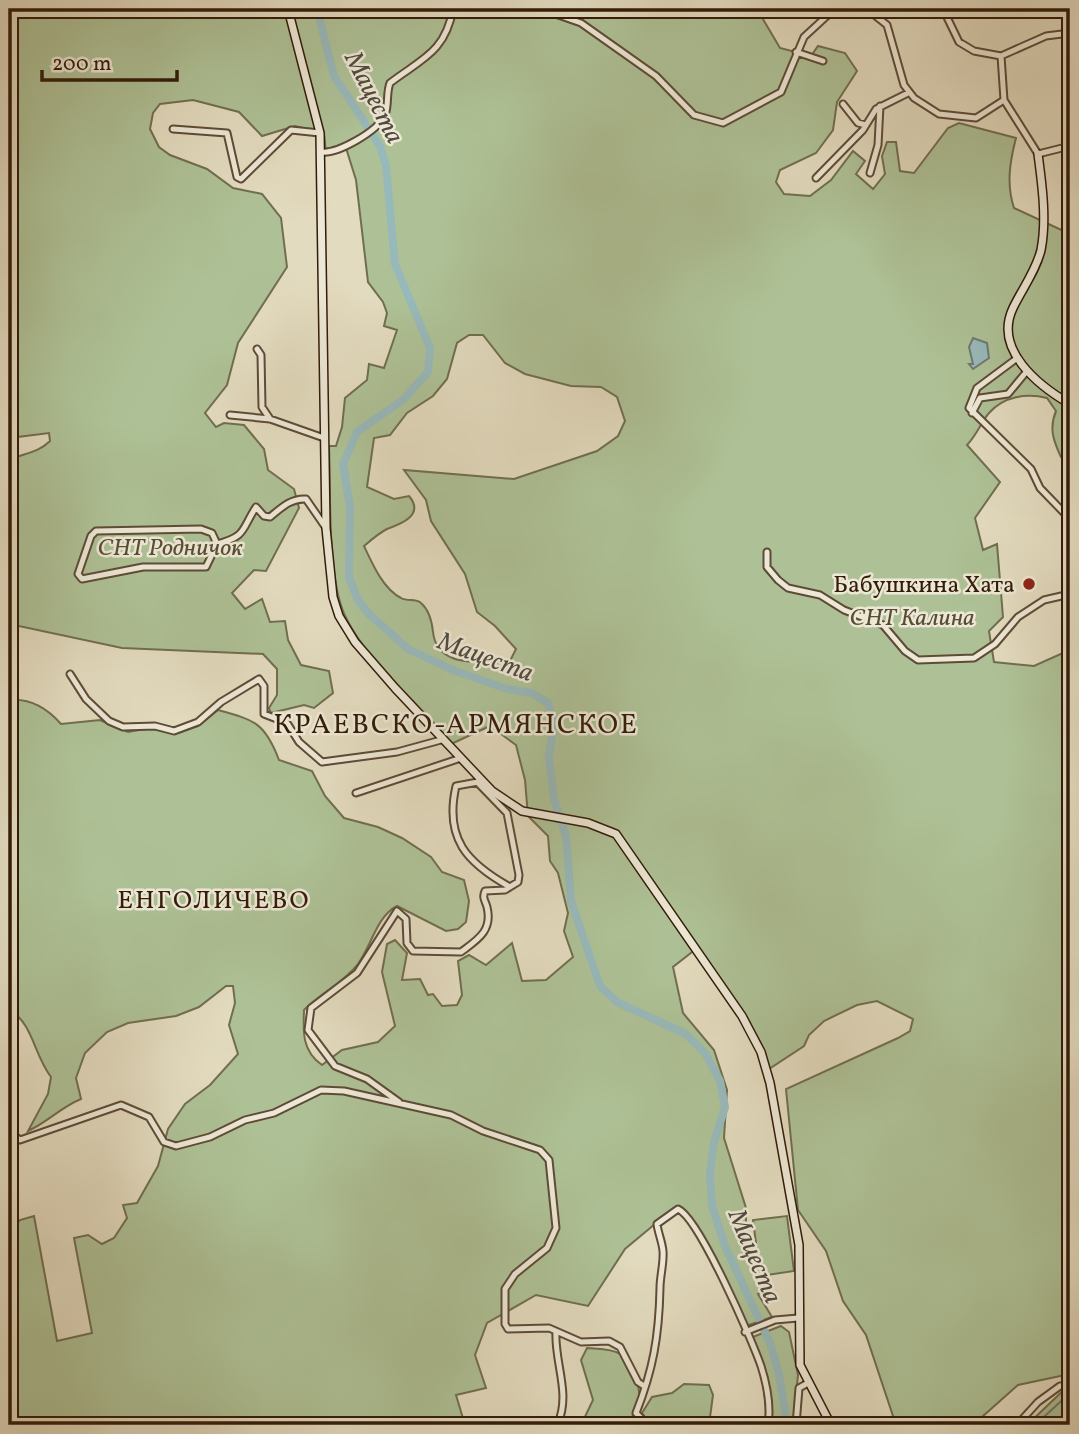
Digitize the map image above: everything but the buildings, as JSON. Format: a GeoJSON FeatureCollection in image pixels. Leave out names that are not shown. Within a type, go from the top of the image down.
{"type":"FeatureCollection","features":[{"type":"Feature","properties":{"kind":"street"},"geometry":{"type":"LineString","coordinates":[[288,9],[320,133],[326,528],[333,597],[344,625],[506,812],[511,825],[519,875],[518,882],[510,887],[485,891],[483,896],[488,916],[485,932],[461,952],[413,951],[407,943],[404,915],[400,911],[394,912],[357,973],[311,1008],[308,1030],[325,1050],[329,1061],[342,1070],[367,1079],[402,1104]]}},
{"type":"Feature","properties":{"kind":"street"},"geometry":{"type":"LineString","coordinates":[[321,152],[341,150],[375,128],[387,112],[390,83],[432,54],[446,34],[453,9]]}},
{"type":"Feature","properties":{"kind":"street"},"geometry":{"type":"LineString","coordinates":[[541,9],[581,23],[656,76],[694,115],[723,123],[781,92],[804,37],[829,14],[843,9]]}},
{"type":"Feature","properties":{"kind":"street"},"geometry":{"type":"LineString","coordinates":[[867,9],[879,16],[891,33],[897,67],[908,93],[939,114],[976,118],[1004,100]]}},
{"type":"Feature","properties":{"kind":"street"},"geometry":{"type":"LineString","coordinates":[[943,9],[952,31],[966,48],[1001,56],[1046,36],[1070,33]]}},
{"type":"Feature","properties":{"kind":"street"},"geometry":{"type":"LineString","coordinates":[[796,52],[820,57],[823,61]]}},
{"type":"Feature","properties":{"kind":"street"},"geometry":{"type":"LineString","coordinates":[[1001,56],[1004,100],[1038,154],[1042,241],[1038,261],[1012,310],[1010,337],[1016,359],[1027,371],[1070,404]]}},
{"type":"Feature","properties":{"kind":"street"},"geometry":{"type":"LineString","coordinates":[[816,178],[866,125],[880,106],[908,93]]}},
{"type":"Feature","properties":{"kind":"street"},"geometry":{"type":"LineString","coordinates":[[843,104],[858,123]]}},
{"type":"Feature","properties":{"kind":"street"},"geometry":{"type":"LineString","coordinates":[[870,173],[878,145],[880,106]]}},
{"type":"Feature","properties":{"kind":"street"},"geometry":{"type":"LineString","coordinates":[[851,126],[858,123],[866,125]]}},
{"type":"Feature","properties":{"kind":"street"},"geometry":{"type":"LineString","coordinates":[[173,129],[227,133],[232,164],[237,177],[241,179],[292,131],[309,135],[320,133]]}},
{"type":"Feature","properties":{"kind":"street"},"geometry":{"type":"LineString","coordinates":[[1038,154],[1070,146]]}},
{"type":"Feature","properties":{"kind":"street"},"geometry":{"type":"LineString","coordinates":[[257,349],[261,355],[262,407],[270,419]]}},
{"type":"Feature","properties":{"kind":"street"},"geometry":{"type":"LineString","coordinates":[[1016,359],[977,388],[969,404],[972,412],[1031,470],[1040,488],[1070,519]]}},
{"type":"Feature","properties":{"kind":"street"},"geometry":{"type":"LineString","coordinates":[[972,412],[985,395],[1008,394],[1027,371]]}},
{"type":"Feature","properties":{"kind":"street"},"geometry":{"type":"LineString","coordinates":[[230,415],[270,419],[324,438]]}},
{"type":"Feature","properties":{"kind":"street"},"geometry":{"type":"LineString","coordinates":[[217,544],[212,533],[201,529],[96,531],[91,536],[78,574],[82,579],[142,567],[208,566],[217,544],[240,536],[256,507],[264,516],[270,517],[280,507],[301,498],[306,499],[326,528]]}},
{"type":"Feature","properties":{"kind":"street"},"geometry":{"type":"LineString","coordinates":[[767,552],[767,567],[788,588],[820,595],[852,614],[883,625],[905,651],[918,660],[974,658],[995,644],[1018,617],[1044,600],[1070,594]]}},
{"type":"Feature","properties":{"kind":"street"},"geometry":{"type":"LineString","coordinates":[[69,674],[97,712],[123,727],[155,726],[174,732],[182,730],[198,722],[221,702],[259,679],[264,686],[264,713],[287,723],[299,742],[322,762],[397,752],[441,740]]}},
{"type":"Feature","properties":{"kind":"street"},"geometry":{"type":"LineString","coordinates":[[356,793],[458,759]]}},
{"type":"Feature","properties":{"kind":"street"},"geometry":{"type":"LineString","coordinates":[[510,887],[475,865],[451,827],[456,786],[479,782],[504,800],[537,816],[607,828],[621,839],[742,1016],[761,1052],[770,1083],[799,1245],[800,1365],[831,1425]]}},
{"type":"Feature","properties":{"kind":"street"},"geometry":{"type":"LineString","coordinates":[[9,1132],[20,1140],[121,1105],[149,1117],[164,1142],[176,1146],[218,1134],[245,1119],[274,1113],[321,1090],[451,1115],[483,1131],[540,1150],[547,1156],[556,1228],[547,1248],[515,1274],[505,1289],[504,1321],[508,1329],[537,1328],[556,1331],[581,1342],[609,1341],[620,1347],[638,1382],[644,1386]]}},
{"type":"Feature","properties":{"kind":"street"},"geometry":{"type":"LineString","coordinates":[[648,1425],[636,1413],[645,1396],[644,1386],[652,1373],[662,1305],[663,1253],[657,1224],[674,1210],[681,1209],[696,1228],[711,1256],[762,1372],[769,1400],[768,1425]]}},
{"type":"Feature","properties":{"kind":"street"},"geometry":{"type":"LineString","coordinates":[[745,1332],[775,1320],[798,1318]]}},
{"type":"Feature","properties":{"kind":"street"},"geometry":{"type":"LineString","coordinates":[[556,1331],[555,1347],[564,1398],[558,1423]]}},
{"type":"Feature","properties":{"kind":"street"},"geometry":{"type":"LineString","coordinates":[[796,1425],[799,1388],[808,1384]]}},
{"type":"Feature","properties":{"kind":"street"},"geometry":{"type":"LineString","coordinates":[[1017,1425],[1038,1402],[1060,1386]]}},
{"type":"Feature","properties":{"kind":"green space"},"geometry":{"type":"Polygon","coordinates":[[[9,9],[757,9],[780,48],[811,56],[818,46],[845,53],[857,71],[837,102],[833,130],[816,153],[780,170],[776,182],[784,194],[810,196],[831,180],[853,151],[865,161],[856,174],[873,189],[885,174],[882,156],[887,142],[896,142],[900,171],[914,173],[948,128],[959,123],[1016,138],[1010,173],[1014,208],[1070,234],[1070,458],[1061,457],[1054,439],[1052,429],[1056,411],[1047,398],[1016,397],[995,407],[967,445],[1000,482],[975,518],[983,550],[997,544],[1003,617],[989,631],[994,662],[1034,666],[1065,652],[1070,653],[1070,1374],[1018,1385],[973,1425],[896,1425],[866,1335],[843,1301],[826,1251],[798,1210],[786,1089],[898,1038],[910,1031],[913,1019],[877,1001],[857,1005],[824,1021],[809,1035],[804,1046],[769,1069],[754,1035],[696,949],[673,967],[683,1013],[714,1050],[727,1090],[724,1138],[746,1208],[746,1244],[756,1243],[753,1220],[787,1216],[794,1271],[760,1276],[767,1291],[758,1294],[772,1317],[746,1326],[703,1236],[683,1209],[673,1209],[625,1249],[588,1306],[536,1295],[487,1323],[475,1355],[486,1388],[456,1395],[465,1425],[9,1425],[9,1234],[20,1220],[34,1216],[57,1341],[92,1333],[74,1238],[88,1235],[102,1244],[114,1238],[127,1218],[123,1205],[137,1203],[158,1166],[168,1129],[185,1104],[210,1085],[238,1054],[229,1025],[235,1003],[233,986],[226,986],[199,1007],[176,1016],[128,1023],[107,1032],[85,1053],[76,1078],[81,1099],[28,1131],[48,1094],[51,1077],[29,1031],[9,1009],[9,700],[38,705],[61,724],[100,720],[128,732],[150,728],[175,734],[198,726],[218,710],[250,720],[269,738],[279,760],[312,771],[325,796],[344,818],[378,827],[402,838],[431,857],[442,872],[464,880],[469,901],[466,922],[458,929],[446,931],[397,906],[384,917],[363,957],[352,971],[304,1010],[307,1047],[315,1060],[322,1065],[342,1050],[378,1042],[395,1026],[382,972],[387,944],[395,940],[407,953],[402,980],[420,979],[428,995],[433,994],[442,1006],[457,1005],[462,995],[458,961],[469,955],[486,965],[512,943],[522,981],[546,980],[573,957],[564,931],[568,913],[558,873],[550,861],[548,836],[528,816],[525,780],[516,745],[490,726],[449,745],[362,644],[343,611],[338,594],[332,553],[329,446],[336,446],[342,427],[345,398],[367,380],[369,364],[384,368],[397,330],[384,326],[387,313],[383,302],[368,282],[356,180],[346,148],[326,152],[324,133],[295,126],[262,136],[239,112],[193,100],[160,104],[153,113],[150,129],[159,147],[170,155],[207,169],[233,188],[262,194],[281,218],[287,267],[238,343],[227,385],[205,413],[216,427],[224,423],[244,425],[264,449],[268,470],[294,489],[299,508],[266,571],[254,570],[232,593],[245,609],[262,599],[270,622],[285,621],[288,640],[301,665],[329,671],[333,693],[314,708],[304,705],[271,713],[269,708],[277,695],[277,669],[263,654],[122,648],[19,626],[9,633],[9,557],[17,545],[9,542],[12,493],[9,492],[9,460],[36,450],[50,441],[49,433],[9,438],[9,9]],[[469,335],[457,343],[447,379],[433,396],[407,413],[390,435],[374,438],[367,487],[394,499],[409,496],[414,508],[409,518],[384,531],[364,546],[379,575],[395,594],[424,606],[430,616],[436,644],[442,652],[450,657],[471,662],[504,663],[510,661],[516,649],[495,626],[477,612],[465,574],[431,521],[426,500],[404,470],[514,479],[597,451],[618,436],[625,421],[617,397],[601,387],[571,386],[525,374],[505,363],[483,335],[469,335]]]}},
{"type":"Feature","properties":{"kind":"green space"},"geometry":{"type":"Polygon","coordinates":[[[781,1326],[789,1332],[798,1375],[793,1425],[771,1425],[770,1397],[750,1338],[781,1326]]]}},
{"type":"Feature","properties":{"kind":"green space"},"geometry":{"type":"Polygon","coordinates":[[[587,1348],[616,1352],[624,1357],[631,1368],[639,1400],[627,1425],[581,1425],[593,1400],[581,1360],[587,1348]]]}},
{"type":"Feature","properties":{"kind":"green space"},"geometry":{"type":"Polygon","coordinates":[[[684,1384],[709,1385],[713,1395],[709,1425],[659,1425],[645,1419],[642,1413],[652,1397],[672,1393],[684,1384]]]}},
{"type":"Feature","properties":{"kind":"green space"},"geometry":{"type":"Polygon","coordinates":[[[1070,1384],[1070,1425],[1027,1425],[1070,1384]]]}},
{"type":"Feature","properties":{"kind":"water"},"geometry":{"type":"Polygon","coordinates":[[[973,338],[987,343],[989,358],[973,369],[969,364],[973,364],[969,347],[973,338]]]}},
{"type":"Feature","properties":{"kind":"waterway","name":"Мацеста"},"geometry":{"type":"LineString","coordinates":[[317,9],[334,76],[380,146],[386,166],[395,264],[430,348],[428,372],[404,399],[357,432],[343,464],[350,507],[349,577],[358,600],[369,614],[408,649],[455,671],[507,689],[532,693],[548,703],[554,723],[549,757],[554,799],[566,836],[571,901],[600,986],[617,1002],[686,1034],[705,1053],[720,1081],[725,1107],[714,1142],[710,1173],[712,1206],[725,1246],[770,1343],[779,1373],[787,1425]]}},
{"type":"Feature","properties":{"kind":"waterway"},"geometry":{"type":"LineString","coordinates":[[1035,1425],[1070,1393]]}},
{"type":"Feature","properties":{"kind":"place","name":"Бабушкина Хата"},"geometry":{"type":"Point","coordinates":[1029,584]}},
{"type":"Feature","properties":{"kind":"district","name":"КРАЕВСКО-АРМЯНСКОЕ"},"geometry":{"type":"Point","coordinates":[456,723]}},
{"type":"Feature","properties":{"kind":"district","name":"ЕНГОЛИЧЕВО"},"geometry":{"type":"Point","coordinates":[214,899]}},
{"type":"Feature","properties":{"kind":"park label","name":"СНТ Родничок"},"geometry":{"type":"Point","coordinates":[170,547]}},
{"type":"Feature","properties":{"kind":"park label","name":"СНТ Калина"},"geometry":{"type":"Point","coordinates":[912,617]}}]}
